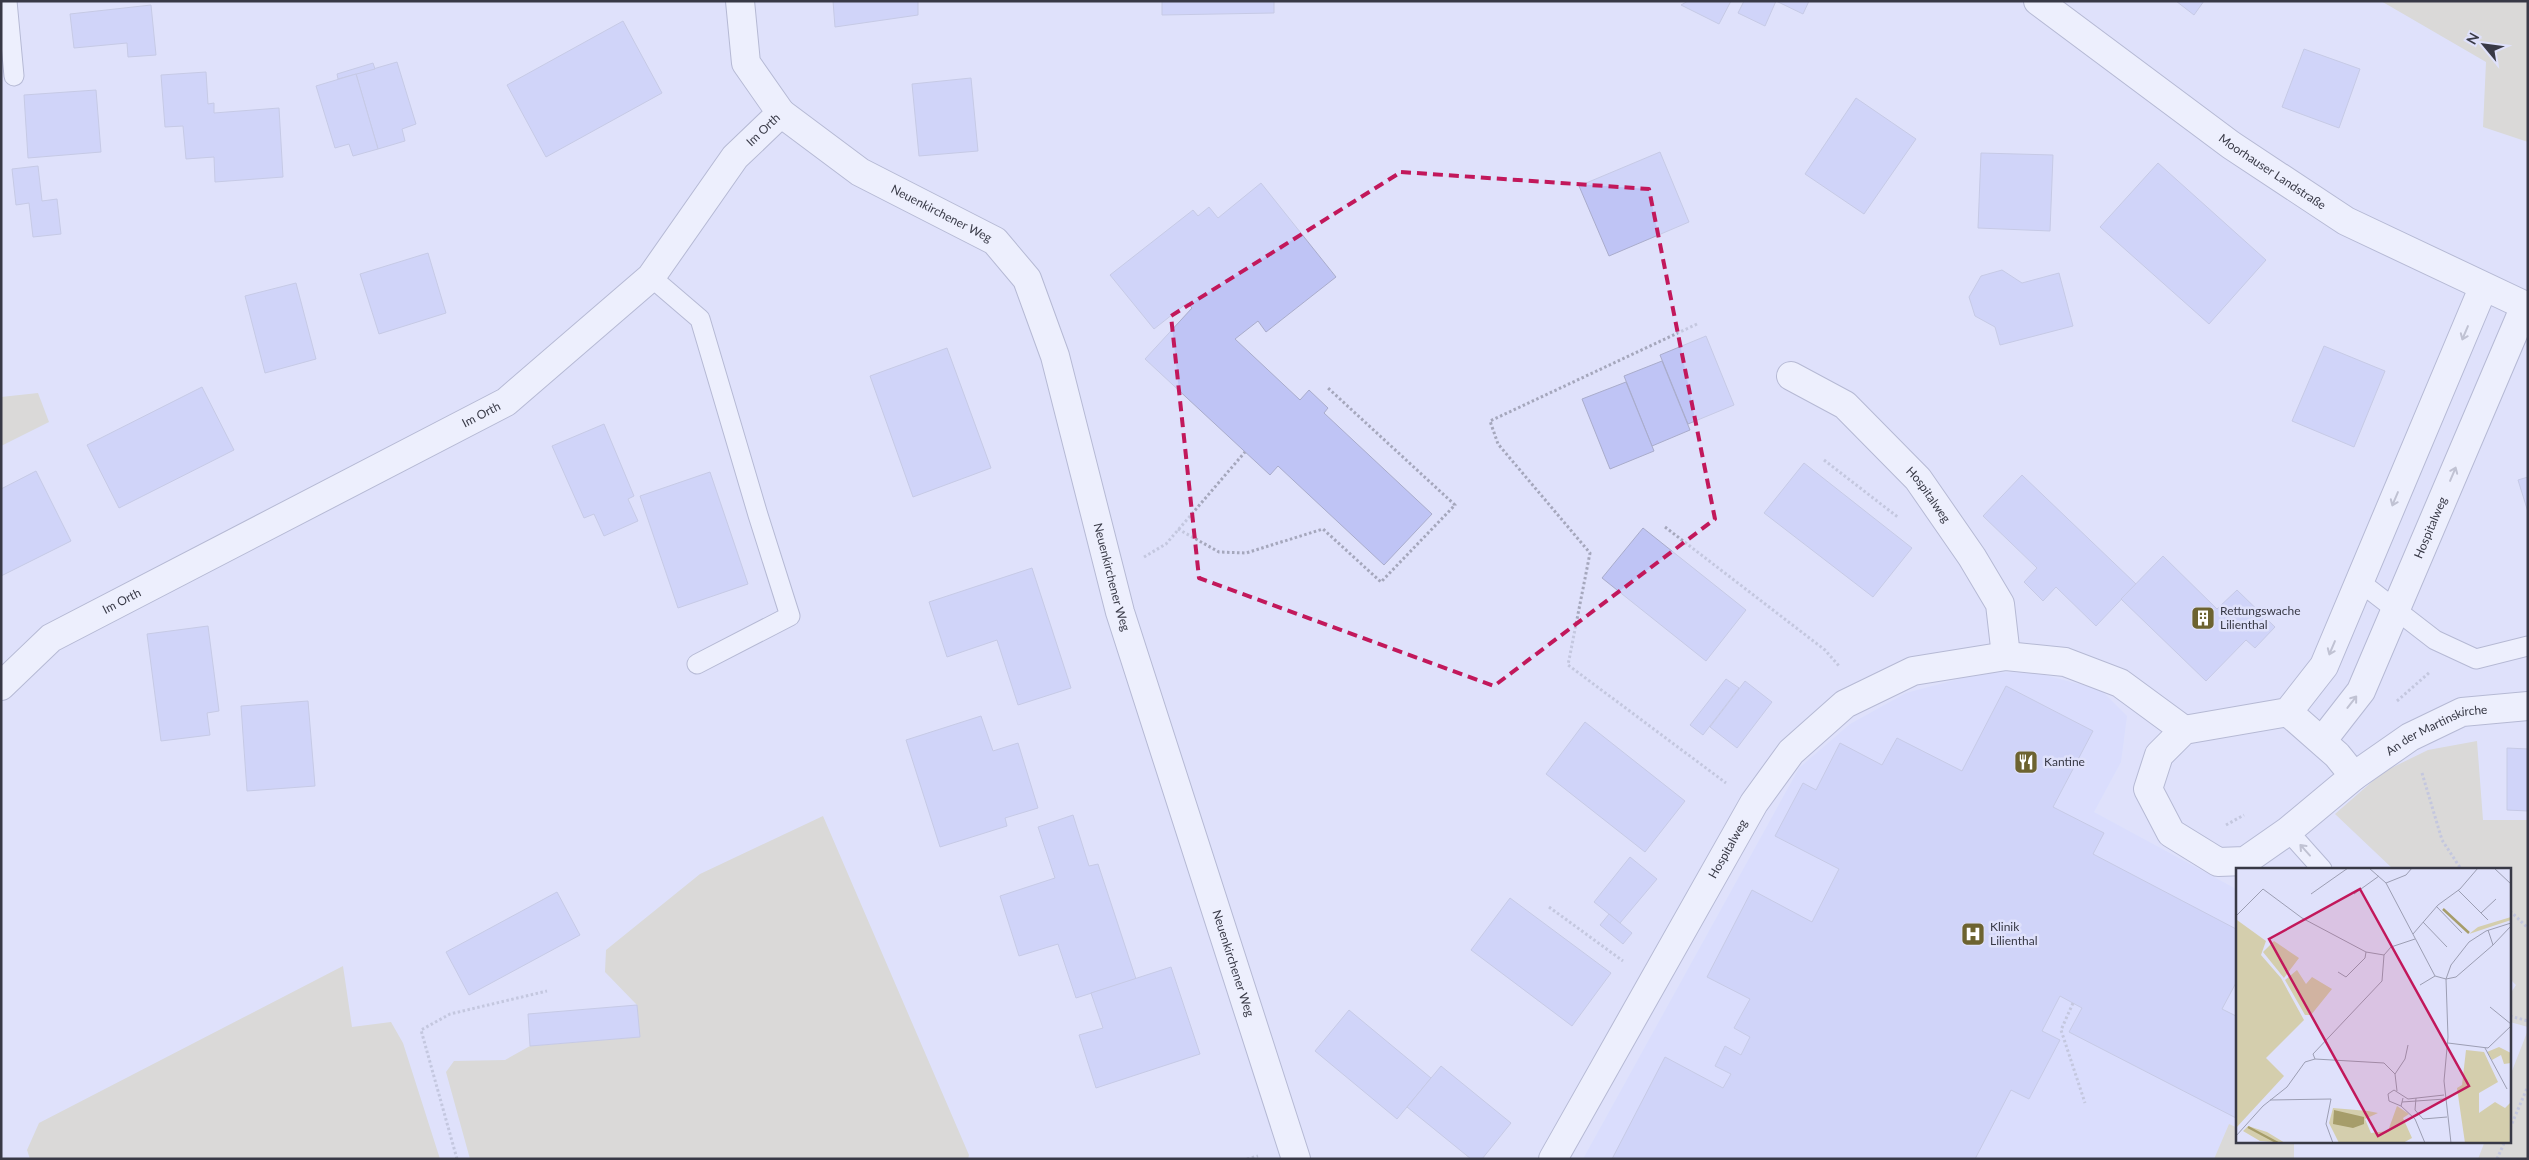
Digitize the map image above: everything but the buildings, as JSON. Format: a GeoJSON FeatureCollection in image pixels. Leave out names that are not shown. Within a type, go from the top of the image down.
{"type":"FeatureCollection","features":[{"type":"Feature","properties":{"kind":"street","name":"Im Orth"},"geometry":{"type":"LineString","coordinates":[[1,686],[51,638],[506,402],[651,277],[735,157],[782,113],[746,63],[740,1]]}},
{"type":"Feature","properties":{"kind":"street","name":"Moorhauser Landstraße"},"geometry":{"type":"LineString","coordinates":[[2038,1],[2231,145],[2346,221],[2484,288],[2527,306]]}},
{"type":"Feature","properties":{"kind":"street","name":"Neuenkirchener Weg"},"geometry":{"type":"LineString","coordinates":[[782,113],[860,172],[995,241],[1027,279],[1055,356],[1120,612],[1296,1159]]}},
{"type":"Feature","properties":{"kind":"street"},"geometry":{"type":"LineString","coordinates":[[2288,712],[2337,755],[2354,776],[2248,865],[2218,862],[2171,833],[2148,789],[2159,755],[2184,730],[2288,712],[2324,666],[2484,288]]}},
{"type":"Feature","properties":{"kind":"street","name":"Hospitalweg"},"geometry":{"type":"LineString","coordinates":[[2322,741],[2361,691],[2527,306]]}},
{"type":"Feature","properties":{"kind":"street","name":"Hospitalweg"},"geometry":{"type":"LineString","coordinates":[[1791,376],[1845,405],[1918,479],[1972,557],[2000,604],[2006,656]]}},
{"type":"Feature","properties":{"kind":"street","name":"Hospitalweg"},"geometry":{"type":"LineString","coordinates":[[1553,1159],[1754,803],[1791,752],[1845,704],[1913,671],[2006,656],[2065,662],[2120,683],[2184,730]]}},
{"type":"Feature","properties":{"kind":"street","name":"An der Martinskirche"},"geometry":{"type":"LineString","coordinates":[[2354,776],[2410,736],[2462,712],[2528,706]]}},
{"type":"Feature","properties":{"kind":"lane"},"geometry":{"type":"LineString","coordinates":[[6,1],[14,76]]}},
{"type":"Feature","properties":{"kind":"lane"},"geometry":{"type":"LineString","coordinates":[[651,277],[700,319],[790,616],[697,664]]}},
{"type":"Feature","properties":{"kind":"lane"},"geometry":{"type":"LineString","coordinates":[[2360,582],[2435,640],[2476,659],[2528,646]]}},
{"type":"Feature","properties":{"kind":"lane"},"geometry":{"type":"LineString","coordinates":[[2288,831],[2321,868]]}},
{"type":"Feature","properties":{"kind":"path"},"geometry":{"type":"LineString","coordinates":[[1697,324],[1490,421],[1498,444],[1590,553],[1568,665],[1754,803]]}},
{"type":"Feature","properties":{"kind":"path"},"geometry":{"type":"LineString","coordinates":[[1178,530],[1219,552],[1246,553],[1323,529],[1381,582],[1455,505],[1328,388]]}},
{"type":"Feature","properties":{"kind":"path"},"geometry":{"type":"LineString","coordinates":[[1111,576],[1166,544],[1245,452]]}},
{"type":"Feature","properties":{"kind":"path"},"geometry":{"type":"LineString","coordinates":[[1824,460],[1906,523]]}},
{"type":"Feature","properties":{"kind":"path"},"geometry":{"type":"LineString","coordinates":[[1665,526],[1825,650],[1865,694]]}},
{"type":"Feature","properties":{"kind":"path"},"geometry":{"type":"LineString","coordinates":[[2410,736],[2442,840],[2460,868]]}},
{"type":"Feature","properties":{"kind":"path"},"geometry":{"type":"LineString","coordinates":[[1549,906],[1652,983]]}},
{"type":"Feature","properties":{"kind":"path"},"geometry":{"type":"LineString","coordinates":[[2512,913],[2528,928]]}},
{"type":"Feature","properties":{"kind":"path"},"geometry":{"type":"LineString","coordinates":[[457,1159],[421,1030],[450,1014],[547,991]]}},
{"type":"Feature","properties":{"kind":"path"},"geometry":{"type":"LineString","coordinates":[[2073,1003],[2061,1030],[2085,1103]]}},
{"type":"Feature","properties":{"kind":"path"},"geometry":{"type":"LineString","coordinates":[[2512,1016],[2528,1020]]}},
{"type":"Feature","properties":{"kind":"path"},"geometry":{"type":"LineString","coordinates":[[2512,1123],[2528,1086]]}},
{"type":"Feature","properties":{"kind":"path"},"geometry":{"type":"LineString","coordinates":[[2497,1159],[2504,1142]]}},
{"type":"Feature","properties":{"kind":"highlighted area"},"geometry":{"type":"Polygon","coordinates":[[[1401,172],[1649,189],[1715,519],[1494,686],[1199,578],[1171,316],[1401,172]]]}},
{"type":"Feature","properties":{"kind":"shaded area"},"geometry":{"type":"Polygon","coordinates":[[[2381,1],[2528,1],[2528,142],[2483,127],[2486,62],[2381,1]]]}},
{"type":"Feature","properties":{"kind":"shaded area"},"geometry":{"type":"Polygon","coordinates":[[[38,393],[49,422],[1,446],[1,397],[38,393]]]}},
{"type":"Feature","properties":{"kind":"shaded area","name":"Klinik Lilienthal"},"geometry":{"type":"Polygon","coordinates":[[[2034,672],[2101,690],[2127,716],[2121,762],[2094,812],[2236,889],[2236,1127],[2229,1124],[2214,1159],[1583,1159],[1799,768],[1850,724],[1906,693],[1981,673],[2034,672]]]}},
{"type":"Feature","properties":{"kind":"shaded area"},"geometry":{"type":"Polygon","coordinates":[[[2477,741],[2483,820],[2528,820],[2528,1027],[2512,1023],[2512,991],[2516,985],[2512,981],[2512,868],[2392,868],[2335,814],[2383,772],[2428,750],[2477,741]]]}},
{"type":"Feature","properties":{"kind":"shaded area"},"geometry":{"type":"Polygon","coordinates":[[[823,816],[969,1155],[968,1159],[470,1159],[446,1072],[454,1061],[505,1060],[530,1046],[639,1037],[637,1005],[605,972],[606,950],[700,874],[823,816]]]}},
{"type":"Feature","properties":{"kind":"shaded area"},"geometry":{"type":"Polygon","coordinates":[[[343,966],[352,1027],[391,1022],[403,1043],[440,1159],[30,1159],[27,1150],[39,1123],[343,966]]]}},
{"type":"Feature","properties":{"kind":"shaded area"},"geometry":{"type":"Polygon","coordinates":[[[2528,1030],[2528,1159],[2478,1159],[2485,1142],[2512,1142],[2512,1071],[2528,1030]]]}},
{"type":"Feature","properties":{"kind":"shaded area"},"geometry":{"type":"Polygon","coordinates":[[[2229,1124],[2236,1127],[2236,1142],[2294,1142],[2294,1159],[2214,1159],[2229,1124]]]}},
{"type":"Feature","properties":{"kind":"place","name":"Rettungswache Lilienthal"},"geometry":{"type":"Point","coordinates":[2203,618]}},
{"type":"Feature","properties":{"kind":"place","name":"Kantine"},"geometry":{"type":"Point","coordinates":[2026,762]}},
{"type":"Feature","properties":{"kind":"place","name":"Klinik Lilienthal"},"geometry":{"type":"Point","coordinates":[1973,934]}}]}
